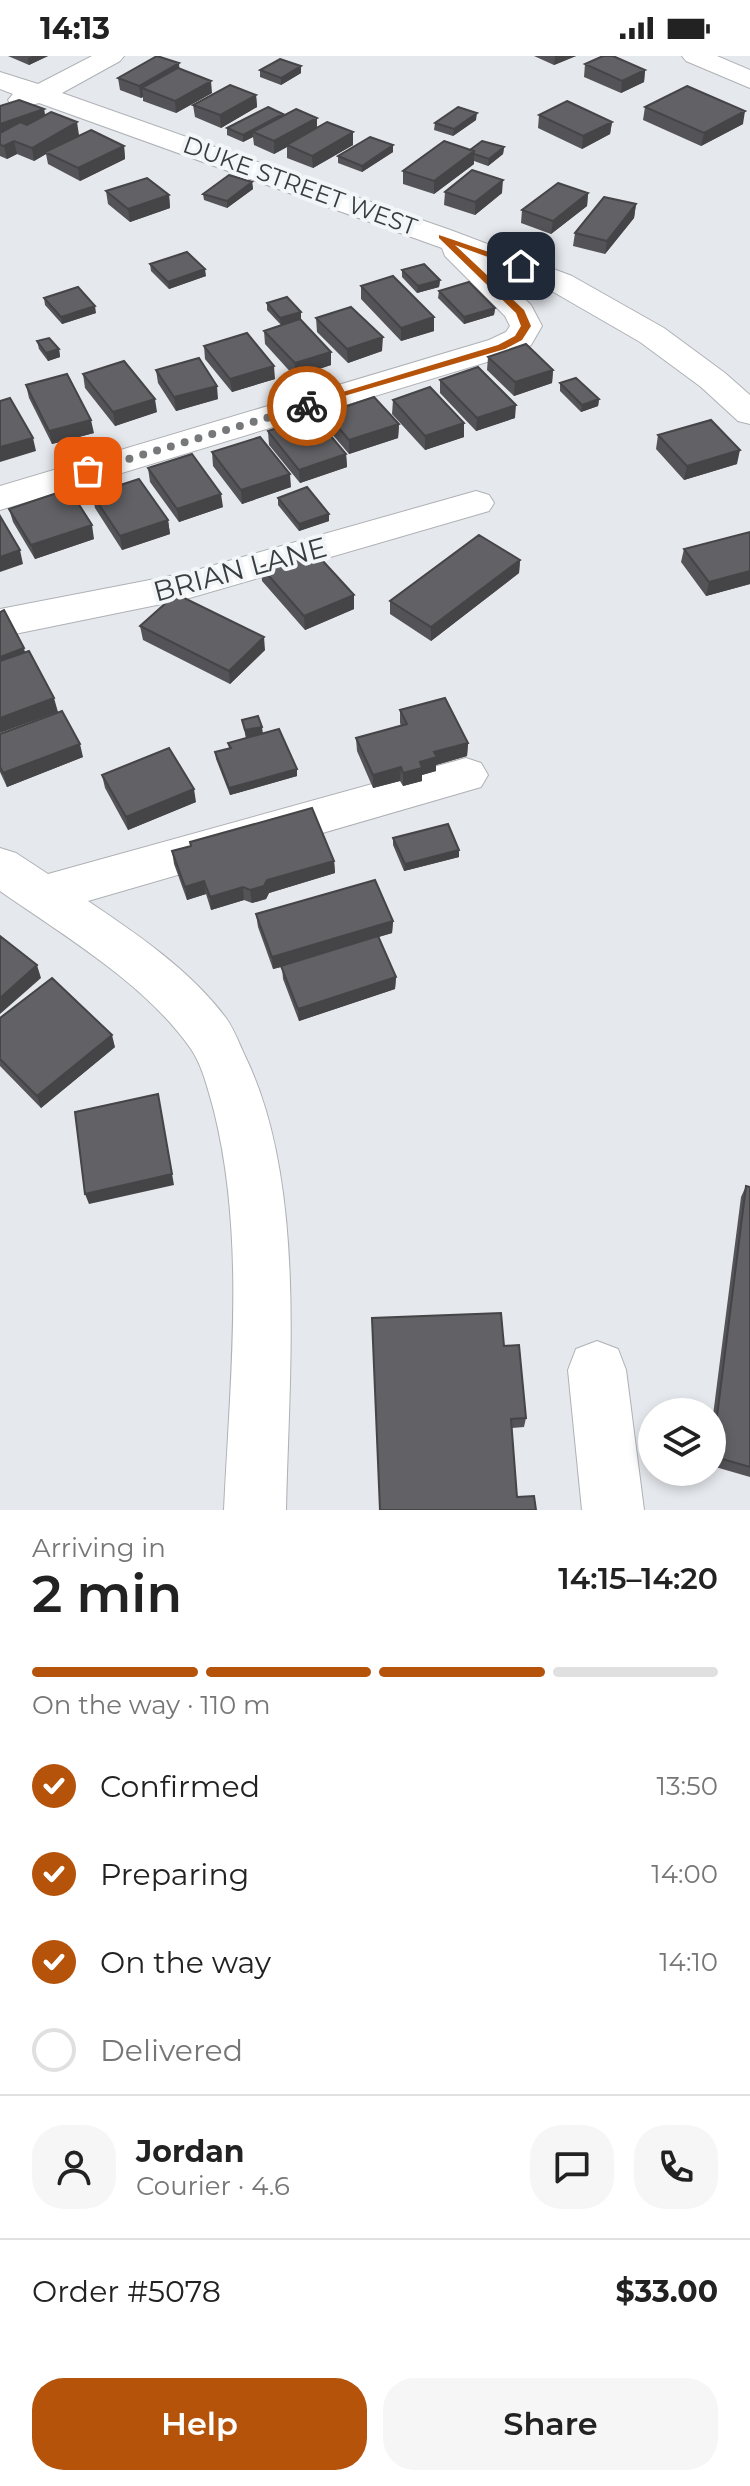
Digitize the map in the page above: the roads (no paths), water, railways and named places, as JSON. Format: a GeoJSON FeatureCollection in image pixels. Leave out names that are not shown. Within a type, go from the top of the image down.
{"type":"FeatureCollection","features":[{"type":"Feature","properties":{"kind":"street"},"geometry":{"type":"LineString","coordinates":[[0,106],[40,94],[111,56]]}},
{"type":"Feature","properties":{"kind":"street"},"geometry":{"type":"LineString","coordinates":[[695,56],[750,80]]}},
{"type":"Feature","properties":{"kind":"street","name":"DUKE STREET WEST"},"geometry":{"type":"LineString","coordinates":[[0,80],[547,277],[610,309],[713,380],[750,414]]}},
{"type":"Feature","properties":{"kind":"street"},"geometry":{"type":"LineString","coordinates":[[0,498],[501,347],[519,338],[526,326],[520,312],[442,237]]}},
{"type":"Feature","properties":{"kind":"street","name":"BRIAN LANE"},"geometry":{"type":"LineString","coordinates":[[0,623],[186,586],[476,503]]}},
{"type":"Feature","properties":{"kind":"street"},"geometry":{"type":"LineString","coordinates":[[42,895],[466,775]]}},
{"type":"Feature","properties":{"kind":"street"},"geometry":{"type":"LineString","coordinates":[[0,866],[120,951],[167,989],[211,1037],[235,1091],[251,1167],[260,1282],[255,1510]]}},
{"type":"Feature","properties":{"kind":"street"},"geometry":{"type":"LineString","coordinates":[[597,1370],[613,1510]]}}]}
